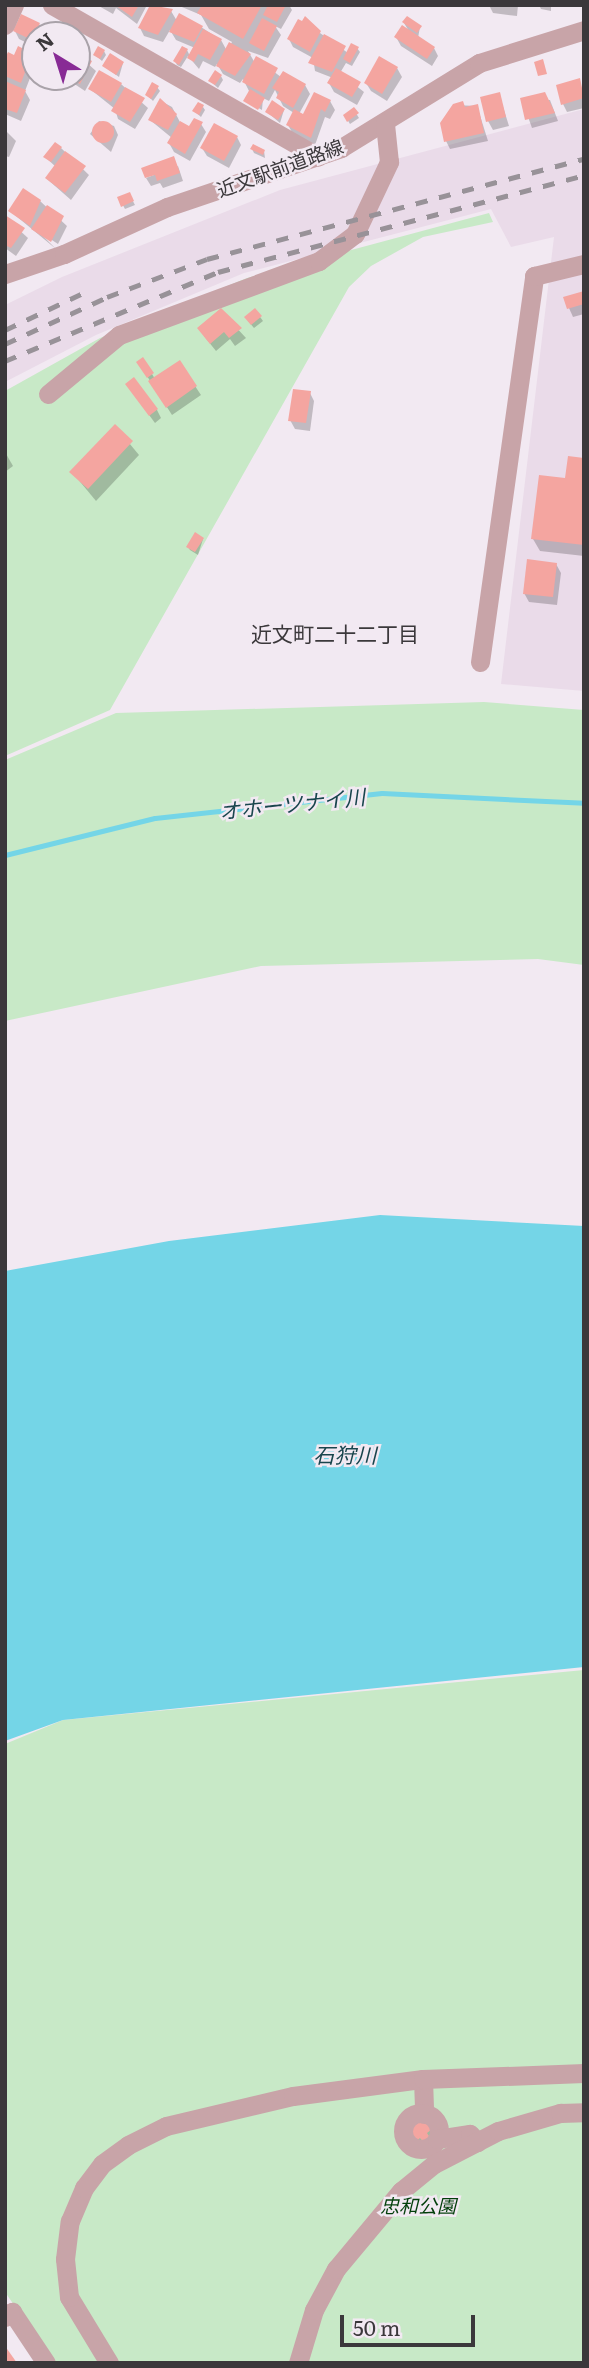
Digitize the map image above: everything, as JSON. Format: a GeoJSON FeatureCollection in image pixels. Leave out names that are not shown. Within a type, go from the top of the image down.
{"type":"FeatureCollection","features":[{"type":"Feature","properties":{"kind":"street"},"geometry":{"type":"LineString","coordinates":[[5,25],[14,5]]}},
{"type":"Feature","properties":{"kind":"street"},"geometry":{"type":"LineString","coordinates":[[52,5],[318,156]]}},
{"type":"Feature","properties":{"kind":"street","name":"近文駅前道路線"},"geometry":{"type":"LineString","coordinates":[[5,274],[64,254],[167,207],[318,156],[385,123],[435,87],[479,63],[584,30]]}},
{"type":"Feature","properties":{"kind":"street"},"geometry":{"type":"LineString","coordinates":[[48,394],[119,335],[319,261],[355,234],[389,162],[385,123]]}},
{"type":"Feature","properties":{"kind":"street"},"geometry":{"type":"LineString","coordinates":[[480,662],[534,276],[584,264]]}},
{"type":"Feature","properties":{"kind":"street"},"geometry":{"type":"LineString","coordinates":[[109,2363],[69,2297],[65,2259],[70,2221],[84,2188],[102,2164],[128,2144],[166,2126],[293,2096],[423,2078],[584,2073]]}},
{"type":"Feature","properties":{"kind":"street"},"geometry":{"type":"LineString","coordinates":[[423,2078],[424,2114]]}},
{"type":"Feature","properties":{"kind":"street"},"geometry":{"type":"LineString","coordinates":[[298,2363],[314,2310],[336,2269],[369,2225],[408,2186],[435,2164],[498,2131],[560,2113],[584,2112]]}},
{"type":"Feature","properties":{"kind":"street"},"geometry":{"type":"LineString","coordinates":[[419,2149],[406,2141],[403,2127],[411,2116],[424,2114],[436,2121],[437,2138]]}},
{"type":"Feature","properties":{"kind":"street"},"geometry":{"type":"LineString","coordinates":[[408,2186],[405,2176],[419,2149],[437,2138],[470,2134],[477,2142]]}},
{"type":"Feature","properties":{"kind":"street"},"geometry":{"type":"LineString","coordinates":[[5,2317],[12,2312],[46,2363]]}},
{"type":"Feature","properties":{"kind":"shaded area"},"geometry":{"type":"Polygon","coordinates":[[[584,109],[584,691],[501,684],[554,237],[511,247],[491,209],[244,273],[96,335],[5,382],[5,305],[62,277],[280,190],[584,109]]]}},
{"type":"Feature","properties":{"kind":"green space"},"geometry":{"type":"Polygon","coordinates":[[[489,213],[493,222],[423,237],[371,266],[349,287],[110,710],[5,756],[5,391],[100,338],[247,278],[489,213]]]}},
{"type":"Feature","properties":{"kind":"green space"},"geometry":{"type":"Polygon","coordinates":[[[484,702],[584,710],[584,965],[538,959],[261,966],[5,1021],[5,760],[116,713],[484,702]]]}},
{"type":"Feature","properties":{"kind":"green space","name":"忠和公園"},"geometry":{"type":"Polygon","coordinates":[[[584,1670],[584,2363],[54,2363],[5,2292],[5,1744],[63,1720],[584,1670]]]}},
{"type":"Feature","properties":{"kind":"water","name":"石狩川"},"geometry":{"type":"Polygon","coordinates":[[[380,1215],[584,1226],[584,1667],[63,1720],[5,1741],[5,1271],[169,1241],[380,1215]]]}},
{"type":"Feature","properties":{"kind":"building"},"geometry":{"type":"Polygon","coordinates":[[[115,5],[139,5],[132,17],[115,5]]]}},
{"type":"Feature","properties":{"kind":"building"},"geometry":{"type":"Polygon","coordinates":[[[150,5],[173,9],[158,35],[138,28],[150,5]]]}},
{"type":"Feature","properties":{"kind":"building"},"geometry":{"type":"Polygon","coordinates":[[[202,5],[262,5],[243,39],[197,13],[202,5]]]}},
{"type":"Feature","properties":{"kind":"building"},"geometry":{"type":"Polygon","coordinates":[[[268,5],[286,5],[277,22],[263,15],[268,5]]]}},
{"type":"Feature","properties":{"kind":"building"},"geometry":{"type":"Polygon","coordinates":[[[179,13],[203,26],[194,42],[169,32],[179,13]]]}},
{"type":"Feature","properties":{"kind":"building"},"geometry":{"type":"Polygon","coordinates":[[[21,14],[36,21],[21,21],[21,35],[13,31],[21,14]]]}},
{"type":"Feature","properties":{"kind":"building"},"geometry":{"type":"Polygon","coordinates":[[[305,16],[321,31],[310,52],[287,39],[298,19],[302,21],[305,16]]]}},
{"type":"Feature","properties":{"kind":"building"},"geometry":{"type":"Polygon","coordinates":[[[407,16],[422,26],[417,33],[402,22],[407,16]]]}},
{"type":"Feature","properties":{"kind":"building"},"geometry":{"type":"Polygon","coordinates":[[[262,18],[277,26],[264,51],[249,43],[262,18]]]}},
{"type":"Feature","properties":{"kind":"building"},"geometry":{"type":"Polygon","coordinates":[[[402,25],[435,47],[427,59],[394,37],[402,25]]]}},
{"type":"Feature","properties":{"kind":"building"},"geometry":{"type":"Polygon","coordinates":[[[203,29],[222,39],[210,60],[198,54],[194,62],[187,58],[203,29]]]}},
{"type":"Feature","properties":{"kind":"building"},"geometry":{"type":"Polygon","coordinates":[[[324,34],[346,46],[332,72],[308,63],[324,34]]]}},
{"type":"Feature","properties":{"kind":"building"},"geometry":{"type":"Polygon","coordinates":[[[229,42],[251,54],[235,76],[216,66],[229,42]]]}},
{"type":"Feature","properties":{"kind":"building"},"geometry":{"type":"Polygon","coordinates":[[[351,43],[359,47],[350,63],[343,59],[351,43]]]}},
{"type":"Feature","properties":{"kind":"building"},"geometry":{"type":"Polygon","coordinates":[[[18,46],[21,48],[21,83],[5,76],[5,58],[8,52],[14,55],[18,46]]]}},
{"type":"Feature","properties":{"kind":"building"},"geometry":{"type":"Polygon","coordinates":[[[98,46],[105,50],[100,59],[93,55],[98,46]]]}},
{"type":"Feature","properties":{"kind":"building"},"geometry":{"type":"Polygon","coordinates":[[[182,46],[188,49],[179,65],[173,61],[182,46]]]}},
{"type":"Feature","properties":{"kind":"building"},"geometry":{"type":"Polygon","coordinates":[[[110,53],[124,62],[116,75],[102,66],[110,53]]]}},
{"type":"Feature","properties":{"kind":"building"},"geometry":{"type":"Polygon","coordinates":[[[256,56],[278,68],[264,94],[242,82],[256,56]]]}},
{"type":"Feature","properties":{"kind":"building"},"geometry":{"type":"Polygon","coordinates":[[[379,56],[398,67],[382,94],[364,83],[379,56]]]}},
{"type":"Feature","properties":{"kind":"building"},"geometry":{"type":"Polygon","coordinates":[[[543,59],[547,74],[538,76],[534,62],[543,59]]]}},
{"type":"Feature","properties":{"kind":"building"},"geometry":{"type":"Polygon","coordinates":[[[336,68],[361,82],[352,97],[327,83],[336,68]]]}},
{"type":"Feature","properties":{"kind":"building"},"geometry":{"type":"Polygon","coordinates":[[[99,70],[122,83],[111,102],[91,91],[91,84],[99,70]]]}},
{"type":"Feature","properties":{"kind":"building"},"geometry":{"type":"Polygon","coordinates":[[[215,70],[222,75],[215,85],[208,81],[215,70]]]}},
{"type":"Feature","properties":{"kind":"building"},"geometry":{"type":"Polygon","coordinates":[[[283,71],[306,84],[293,108],[276,98],[279,92],[272,88],[283,71]]]}},
{"type":"Feature","properties":{"kind":"building"},"geometry":{"type":"Polygon","coordinates":[[[580,78],[584,98],[561,105],[556,85],[580,78]]]}},
{"type":"Feature","properties":{"kind":"building"},"geometry":{"type":"Polygon","coordinates":[[[5,81],[26,91],[17,113],[5,109],[5,81]]]}},
{"type":"Feature","properties":{"kind":"building"},"geometry":{"type":"Polygon","coordinates":[[[152,82],[159,86],[151,99],[145,95],[152,82]]]}},
{"type":"Feature","properties":{"kind":"building"},"geometry":{"type":"Polygon","coordinates":[[[125,87],[145,98],[130,122],[111,111],[125,87]]]}},
{"type":"Feature","properties":{"kind":"building"},"geometry":{"type":"Polygon","coordinates":[[[250,89],[265,98],[258,110],[243,101],[250,89]]]}},
{"type":"Feature","properties":{"kind":"building"},"geometry":{"type":"Polygon","coordinates":[[[314,92],[331,100],[325,112],[321,109],[311,138],[286,125],[294,109],[303,114],[314,92]]]}},
{"type":"Feature","properties":{"kind":"building"},"geometry":{"type":"Polygon","coordinates":[[[500,92],[506,117],[486,122],[480,97],[500,92]]]}},
{"type":"Feature","properties":{"kind":"building"},"geometry":{"type":"Polygon","coordinates":[[[545,92],[555,113],[525,120],[520,98],[545,92]]]}},
{"type":"Feature","properties":{"kind":"building"},"geometry":{"type":"Polygon","coordinates":[[[160,98],[177,114],[168,130],[148,120],[160,98]]]}},
{"type":"Feature","properties":{"kind":"building"},"geometry":{"type":"Polygon","coordinates":[[[272,100],[285,109],[278,120],[265,112],[272,100]]]}},
{"type":"Feature","properties":{"kind":"building"},"geometry":{"type":"Polygon","coordinates":[[[463,101],[465,107],[478,104],[484,133],[444,142],[440,123],[453,104],[463,101]]]}},
{"type":"Feature","properties":{"kind":"building"},"geometry":{"type":"Polygon","coordinates":[[[198,102],[204,105],[199,115],[192,111],[198,102]]]}},
{"type":"Feature","properties":{"kind":"building"},"geometry":{"type":"Polygon","coordinates":[[[354,107],[359,113],[347,122],[343,115],[354,107]]]}},
{"type":"Feature","properties":{"kind":"building"},"geometry":{"type":"Polygon","coordinates":[[[194,118],[203,122],[185,154],[167,143],[180,121],[189,126],[194,118]]]}},
{"type":"Feature","properties":{"kind":"building"},"geometry":{"type":"Polygon","coordinates":[[[103,121],[111,124],[114,132],[111,140],[103,143],[95,140],[92,132],[95,124],[103,121]]]}},
{"type":"Feature","properties":{"kind":"building"},"geometry":{"type":"Polygon","coordinates":[[[214,123],[238,136],[224,161],[200,148],[214,123]]]}},
{"type":"Feature","properties":{"kind":"building"},"geometry":{"type":"Polygon","coordinates":[[[55,142],[62,147],[51,162],[43,157],[55,142]]]}},
{"type":"Feature","properties":{"kind":"building"},"geometry":{"type":"Polygon","coordinates":[[[253,144],[265,150],[263,155],[250,149],[253,144]]]}},
{"type":"Feature","properties":{"kind":"building"},"geometry":{"type":"Polygon","coordinates":[[[65,151],[86,166],[65,193],[45,178],[65,151]]]}},
{"type":"Feature","properties":{"kind":"building"},"geometry":{"type":"Polygon","coordinates":[[[174,156],[180,173],[157,181],[155,175],[145,178],[141,168],[174,156]]]}},
{"type":"Feature","properties":{"kind":"building"},"geometry":{"type":"Polygon","coordinates":[[[23,188],[41,200],[30,226],[8,211],[23,188]]]}},
{"type":"Feature","properties":{"kind":"building"},"geometry":{"type":"Polygon","coordinates":[[[130,192],[134,201],[121,207],[117,197],[130,192]]]}},
{"type":"Feature","properties":{"kind":"building"},"geometry":{"type":"Polygon","coordinates":[[[47,205],[64,216],[51,242],[31,229],[47,205]]]}},
{"type":"Feature","properties":{"kind":"building"},"geometry":{"type":"Polygon","coordinates":[[[5,215],[25,228],[11,248],[5,245],[5,215]]]}},
{"type":"Feature","properties":{"kind":"building"},"geometry":{"type":"Polygon","coordinates":[[[584,291],[584,304],[567,309],[563,297],[584,291]]]}},
{"type":"Feature","properties":{"kind":"building"},"geometry":{"type":"Polygon","coordinates":[[[221,308],[242,328],[229,338],[224,332],[210,344],[197,328],[221,308]]]}},
{"type":"Feature","properties":{"kind":"building"},"geometry":{"type":"Polygon","coordinates":[[[255,308],[262,316],[251,325],[244,317],[255,308]]]}},
{"type":"Feature","properties":{"kind":"building"},"geometry":{"type":"Polygon","coordinates":[[[143,357],[154,373],[147,378],[136,362],[143,357]]]}},
{"type":"Feature","properties":{"kind":"building"},"geometry":{"type":"Polygon","coordinates":[[[180,360],[197,386],[166,408],[148,381],[180,360]]]}},
{"type":"Feature","properties":{"kind":"building"},"geometry":{"type":"Polygon","coordinates":[[[134,377],[158,409],[149,416],[125,384],[134,377]]]}},
{"type":"Feature","properties":{"kind":"building"},"geometry":{"type":"Polygon","coordinates":[[[293,389],[311,391],[306,423],[288,421],[293,389]]]}},
{"type":"Feature","properties":{"kind":"building"},"geometry":{"type":"Polygon","coordinates":[[[115,424],[133,441],[88,489],[69,472],[115,424]]]}},
{"type":"Feature","properties":{"kind":"building"},"geometry":{"type":"Polygon","coordinates":[[[568,456],[584,458],[584,545],[531,539],[539,475],[565,478],[568,456]]]}},
{"type":"Feature","properties":{"kind":"building"},"geometry":{"type":"Polygon","coordinates":[[[195,532],[204,538],[195,552],[186,547],[195,532]]]}},
{"type":"Feature","properties":{"kind":"building"},"geometry":{"type":"Polygon","coordinates":[[[527,559],[557,563],[553,597],[523,594],[527,559]]]}},
{"type":"Feature","properties":{"kind":"building"},"geometry":{"type":"Polygon","coordinates":[[[417,2117],[429,2118],[435,2127],[427,2133],[431,2139],[425,2144],[420,2138],[413,2144],[405,2135],[417,2117]]]}},
{"type":"Feature","properties":{"kind":"building"},"geometry":{"type":"Polygon","coordinates":[[[5,2346],[17,2363],[5,2363],[5,2346]]]}},
{"type":"Feature","properties":{"kind":"waterway","name":"オホーツナイ川"},"geometry":{"type":"LineString","coordinates":[[5,855],[155,818],[382,793],[584,803]]}},
{"type":"Feature","properties":{"kind":"railway"},"geometry":{"type":"LineString","coordinates":[[5,344],[107,297],[207,259],[584,159]]}},
{"type":"Feature","properties":{"kind":"railway"},"geometry":{"type":"LineString","coordinates":[[5,361],[218,272],[584,175]]}},
{"type":"Feature","properties":{"kind":"railway"},"geometry":{"type":"LineString","coordinates":[[5,330],[81,294]]}},
{"type":"Feature","properties":{"kind":"district","name":"近文町二十二丁目"},"geometry":{"type":"Point","coordinates":[335,633]}}]}
